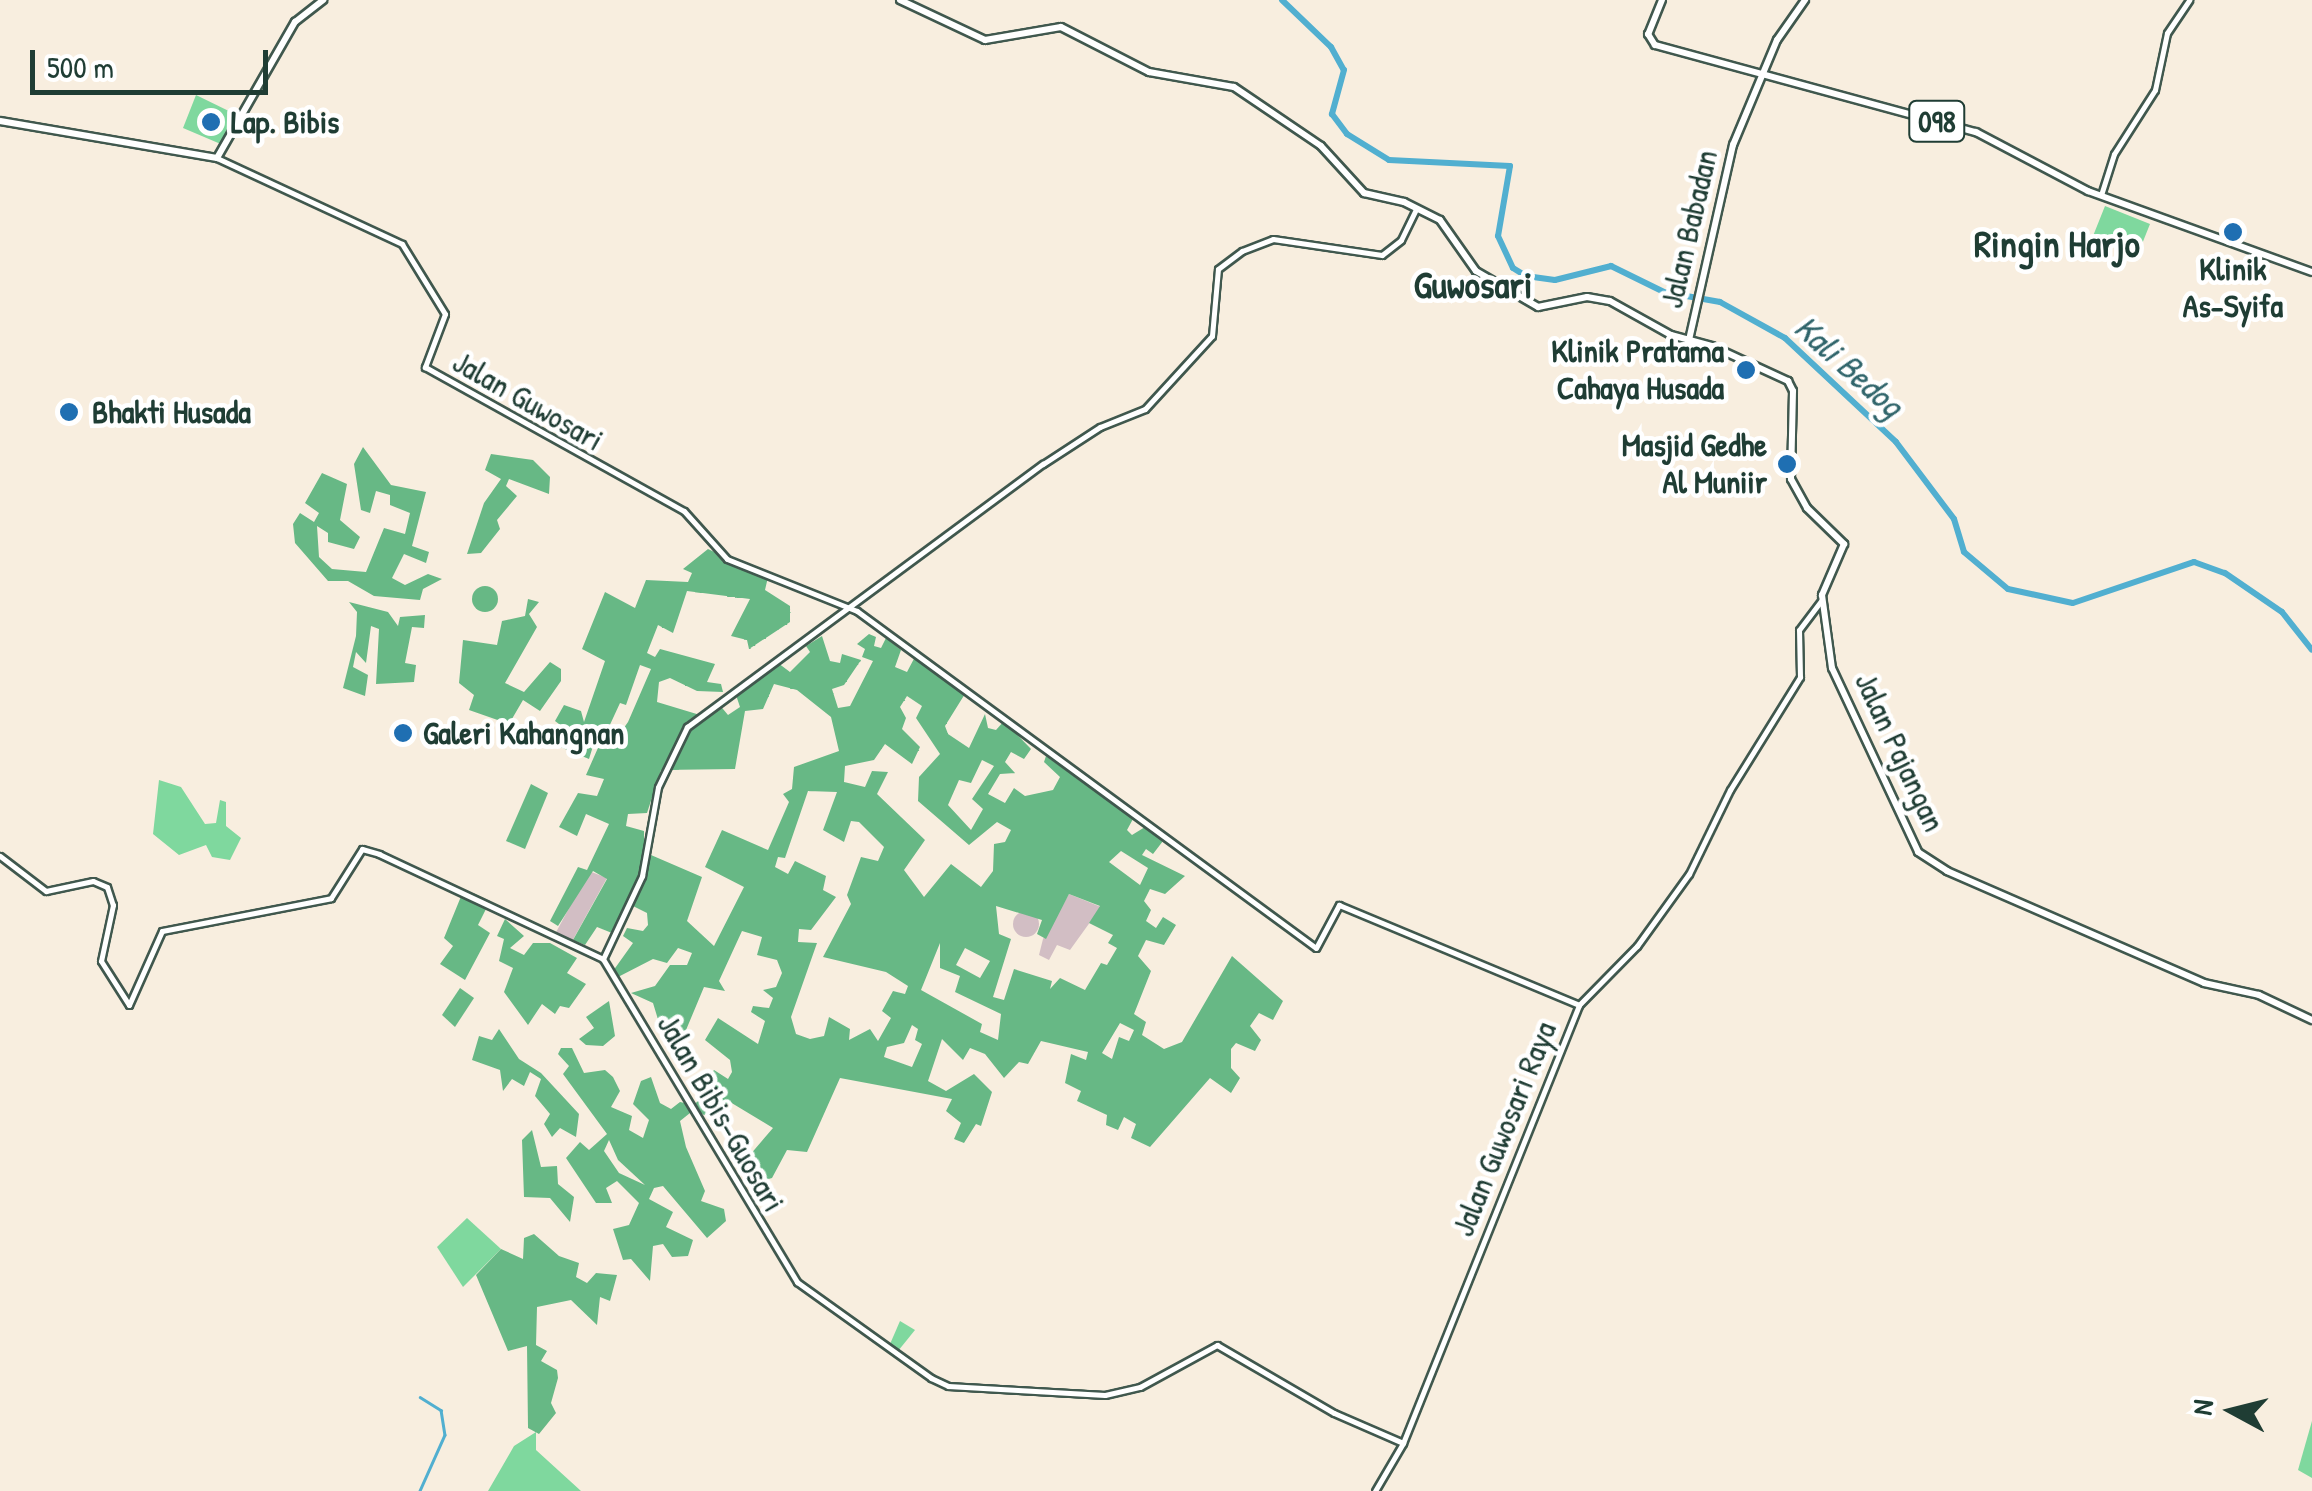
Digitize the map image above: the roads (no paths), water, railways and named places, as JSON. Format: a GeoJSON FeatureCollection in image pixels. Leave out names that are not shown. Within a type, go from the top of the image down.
{"type":"FeatureCollection","features":[{"type":"Feature","properties":{"kind":"main road"},"geometry":{"type":"LineString","coordinates":[[0,122],[217,158],[295,22],[323,0]]}},
{"type":"Feature","properties":{"kind":"main road"},"geometry":{"type":"LineString","coordinates":[[900,0],[986,40],[1062,27],[1149,72],[1218,80],[1321,146],[1364,193],[1416,209],[1444,224],[1476,271],[1538,307],[1593,298],[1792,385],[1790,477],[1807,508],[1844,544],[1822,600]]}},
{"type":"Feature","properties":{"kind":"main road","name":"098"},"geometry":{"type":"LineString","coordinates":[[1662,0],[1648,32],[1652,44],[1976,132],[2101,195],[2312,272]]}},
{"type":"Feature","properties":{"kind":"main road","name":"Jalan Babadan"},"geometry":{"type":"LineString","coordinates":[[1689,340],[1702,291],[1712,216],[1762,74],[1805,0]]}},
{"type":"Feature","properties":{"kind":"main road","name":"Jalan Pajangan"},"geometry":{"type":"LineString","coordinates":[[1822,600],[1840,690],[1923,857],[2204,983],[2259,995],[2312,1020]]}},
{"type":"Feature","properties":{"kind":"street"},"geometry":{"type":"LineString","coordinates":[[2101,195],[2114,154],[2155,90],[2162,45],[2189,0]]}},
{"type":"Feature","properties":{"kind":"street","name":"Jalan Guwosari"},"geometry":{"type":"LineString","coordinates":[[217,158],[402,244],[445,314],[425,367],[684,511],[727,559],[852,609]]}},
{"type":"Feature","properties":{"kind":"street"},"geometry":{"type":"LineString","coordinates":[[0,856],[46,891],[93,881],[108,887],[113,904],[100,961],[129,1005],[160,933],[331,898],[364,849],[604,960],[642,876],[658,788],[683,732],[1043,464],[1100,427],[1145,409],[1212,336],[1220,267],[1269,239],[1382,256],[1401,240],[1416,209]]}},
{"type":"Feature","properties":{"kind":"street","name":"Jalan Guwosari Raya"},"geometry":{"type":"LineString","coordinates":[[1375,1491],[1403,1442],[1578,1005],[1638,946],[1689,874],[1720,808],[1800,677],[1798,630],[1822,600]]}},
{"type":"Feature","properties":{"kind":"street"},"geometry":{"type":"LineString","coordinates":[[852,609],[1316,948],[1339,905],[1578,1005]]}},
{"type":"Feature","properties":{"kind":"street","name":"Jalan Bibis-Guosari"},"geometry":{"type":"LineString","coordinates":[[604,960],[802,1288],[897,1358],[948,1386],[1122,1392],[1216,1344],[1334,1413],[1403,1442]]}},
{"type":"Feature","properties":{"kind":"waterway","name":"Kali Bedog"},"geometry":{"type":"LineString","coordinates":[[1282,0],[1331,47],[1344,70],[1332,114],[1347,134],[1389,160],[1510,166],[1498,236],[1513,268],[1526,276],[1555,280],[1611,266],[1664,292],[1720,302],[1785,338],[1896,442],[1954,519],[1964,552],[2008,589],[2073,603],[2194,562],[2225,573],[2282,612],[2312,650]]}},
{"type":"Feature","properties":{"kind":"waterway"},"geometry":{"type":"LineString","coordinates":[[420,1397],[441,1410],[445,1435],[420,1491]]}},
{"type":"Feature","properties":{"kind":"place","name":"Lap. Bibis"},"geometry":{"type":"Point","coordinates":[211,122]}},
{"type":"Feature","properties":{"kind":"place","name":"Klinik As-Syifa"},"geometry":{"type":"Point","coordinates":[2233,232]}},
{"type":"Feature","properties":{"kind":"place","name":"Klinik Pratama Cahaya Husada"},"geometry":{"type":"Point","coordinates":[1746,370]}},
{"type":"Feature","properties":{"kind":"place","name":"Bhakti Husada"},"geometry":{"type":"Point","coordinates":[69,412]}},
{"type":"Feature","properties":{"kind":"place","name":"Masjid Gedhe Al Muniir"},"geometry":{"type":"Point","coordinates":[1787,464]}},
{"type":"Feature","properties":{"kind":"place","name":"Galeri Kahangnan"},"geometry":{"type":"Point","coordinates":[403,733]}},
{"type":"Feature","properties":{"kind":"district","name":"Ringin Harjo"},"geometry":{"type":"Point","coordinates":[2057,244]}},
{"type":"Feature","properties":{"kind":"district","name":"Guwosari"},"geometry":{"type":"Point","coordinates":[1473,285]}}]}
